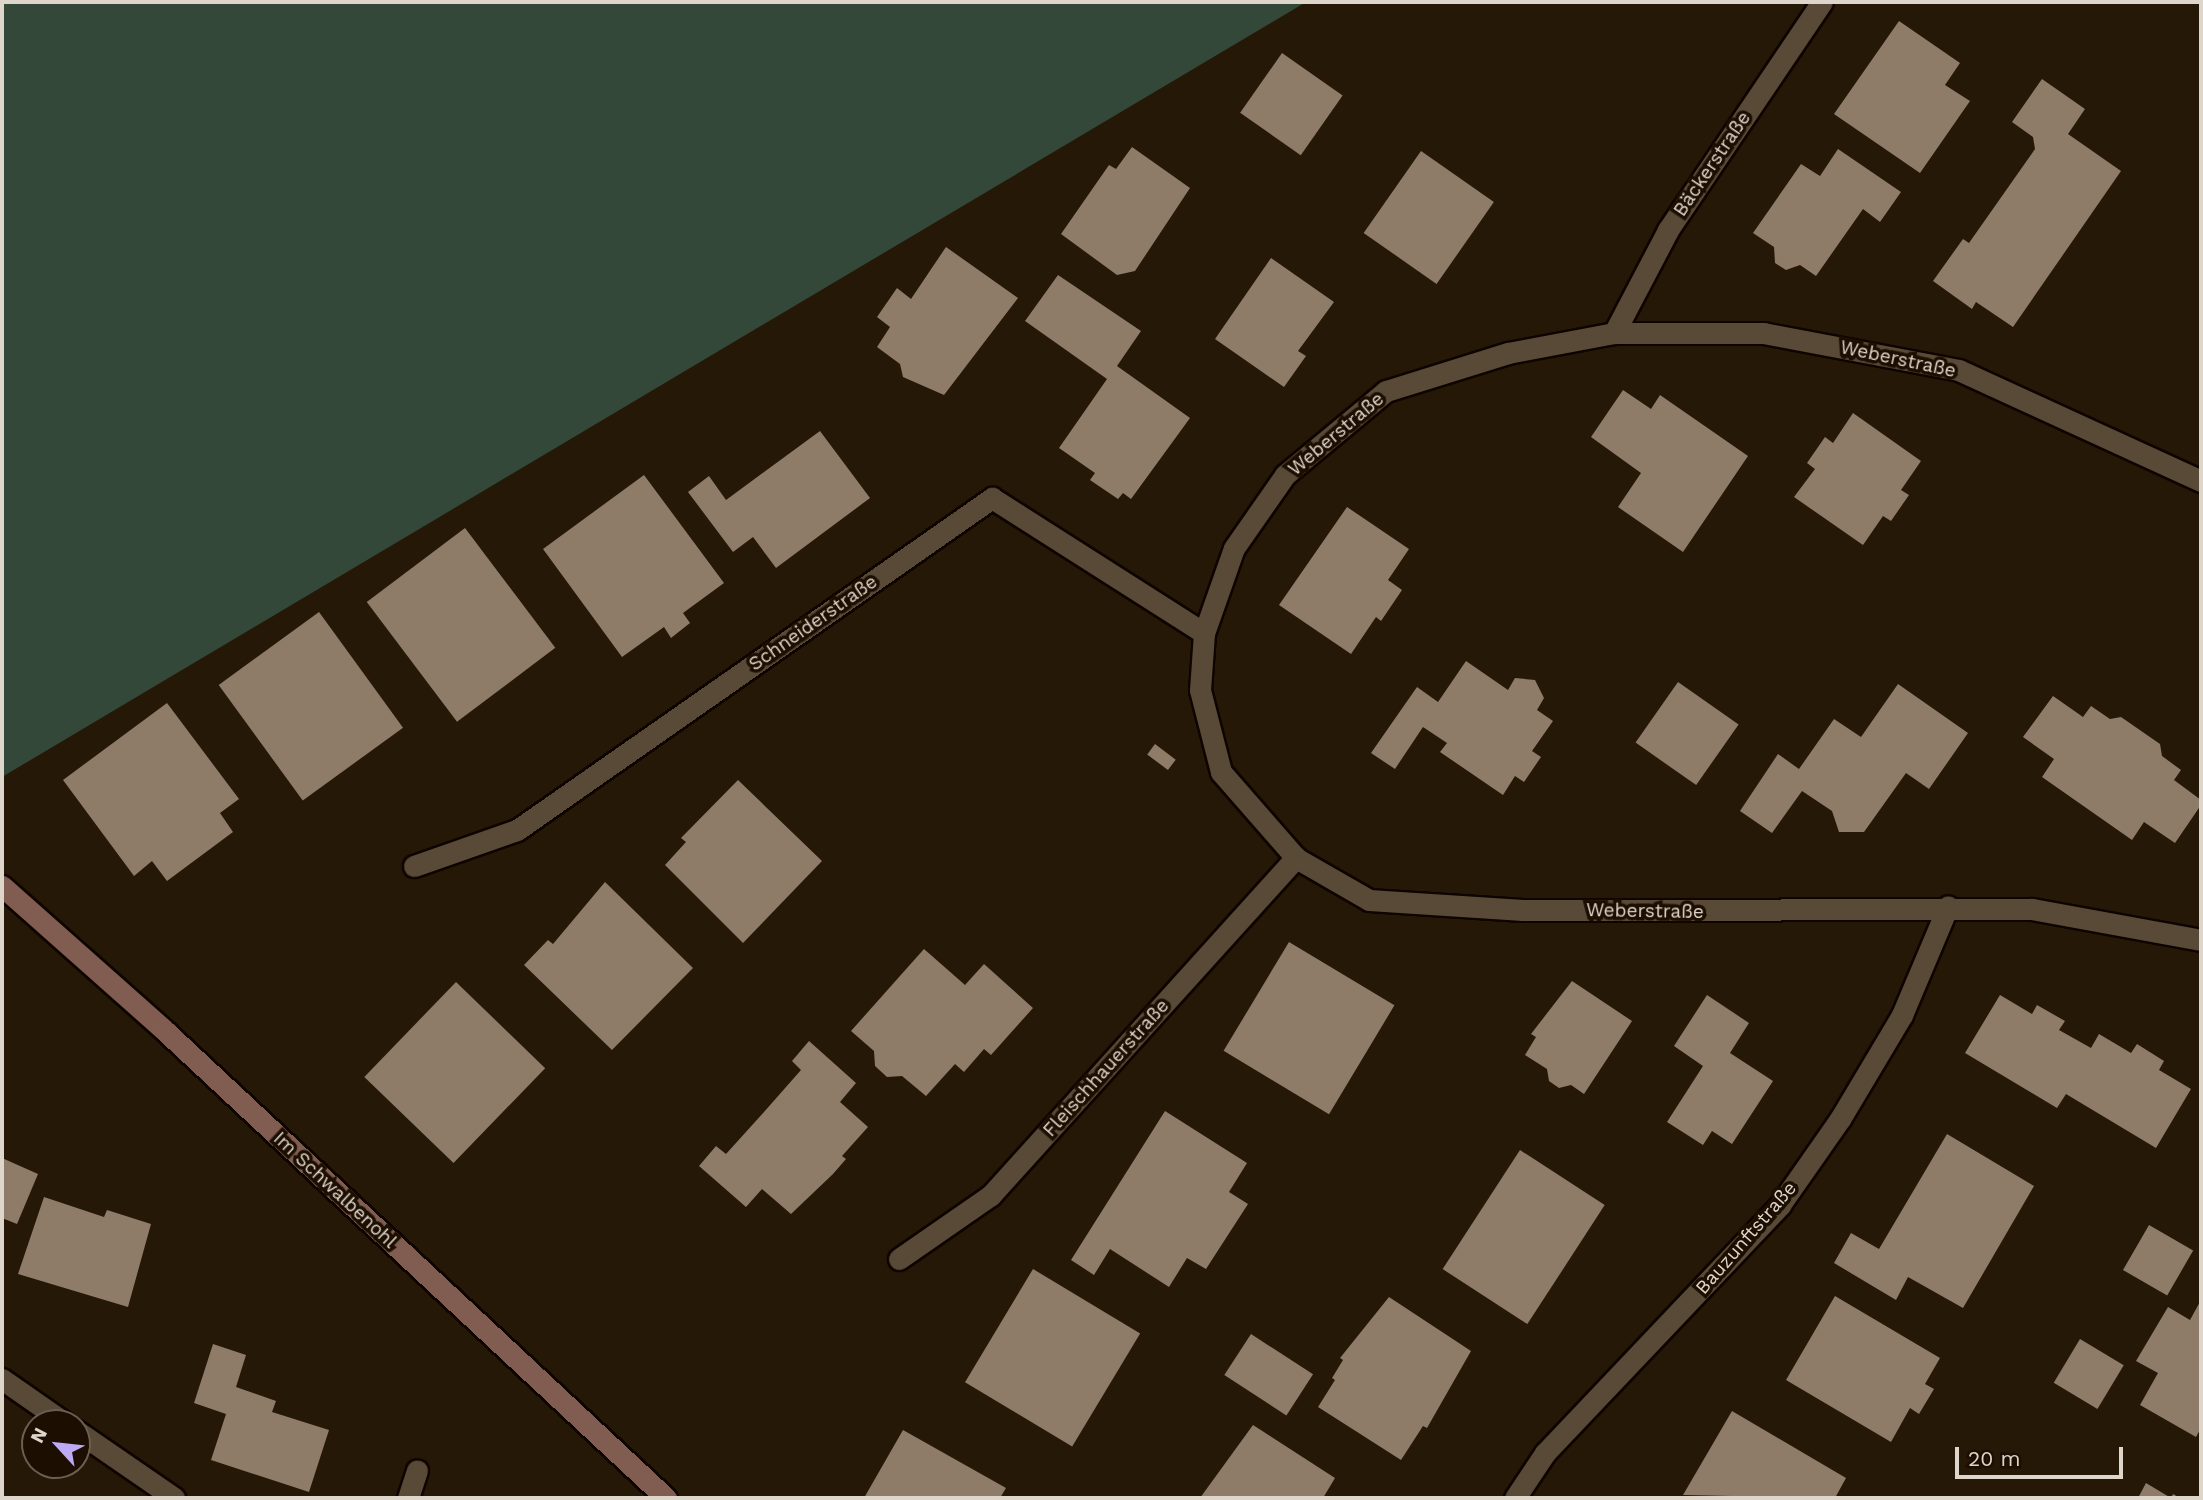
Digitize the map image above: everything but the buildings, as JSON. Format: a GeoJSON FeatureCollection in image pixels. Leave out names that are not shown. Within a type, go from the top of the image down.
{"type":"FeatureCollection","features":[{"type":"Feature","properties":{"kind":"street","name":"Bäckerstraße"},"geometry":{"type":"LineString","coordinates":[[1614,333],[1668,230],[1822,2]]}},
{"type":"Feature","properties":{"kind":"street","name":"Weberstraße"},"geometry":{"type":"LineString","coordinates":[[2201,481],[1959,370],[1764,333],[1614,333],[1508,353],[1386,391],[1285,475],[1234,548],[1204,633],[1200,690],[1222,772],[1296,858],[1369,900],[1523,910],[1757,913],[1948,906],[2032,909],[2201,940]]}},
{"type":"Feature","properties":{"kind":"street","name":"Schneiderstraße"},"geometry":{"type":"LineString","coordinates":[[414,866],[517,830],[992,498],[1204,633]]}},
{"type":"Feature","properties":{"kind":"street","name":"Fleischhauerstraße"},"geometry":{"type":"LineString","coordinates":[[899,1259],[991,1195],[1296,858]]}},
{"type":"Feature","properties":{"kind":"street","name":"Im Schwalbenohl"},"geometry":{"type":"LineString","coordinates":[[2,886],[163,1029],[666,1498]]}},
{"type":"Feature","properties":{"kind":"street","name":"Bauzunftstraße"},"geometry":{"type":"LineString","coordinates":[[1515,1498],[1545,1452],[1780,1205],[1840,1119],[1902,1015],[1948,906]]}},
{"type":"Feature","properties":{"kind":"street"},"geometry":{"type":"LineString","coordinates":[[2,1379],[45,1409]]}},
{"type":"Feature","properties":{"kind":"street"},"geometry":{"type":"LineString","coordinates":[[91,1441],[174,1498]]}},
{"type":"Feature","properties":{"kind":"street"},"geometry":{"type":"LineString","coordinates":[[408,1498],[417,1470]]}},
{"type":"Feature","properties":{"kind":"green space"},"geometry":{"type":"Polygon","coordinates":[[[2,2],[1306,2],[2,777],[2,2]]]}}]}
